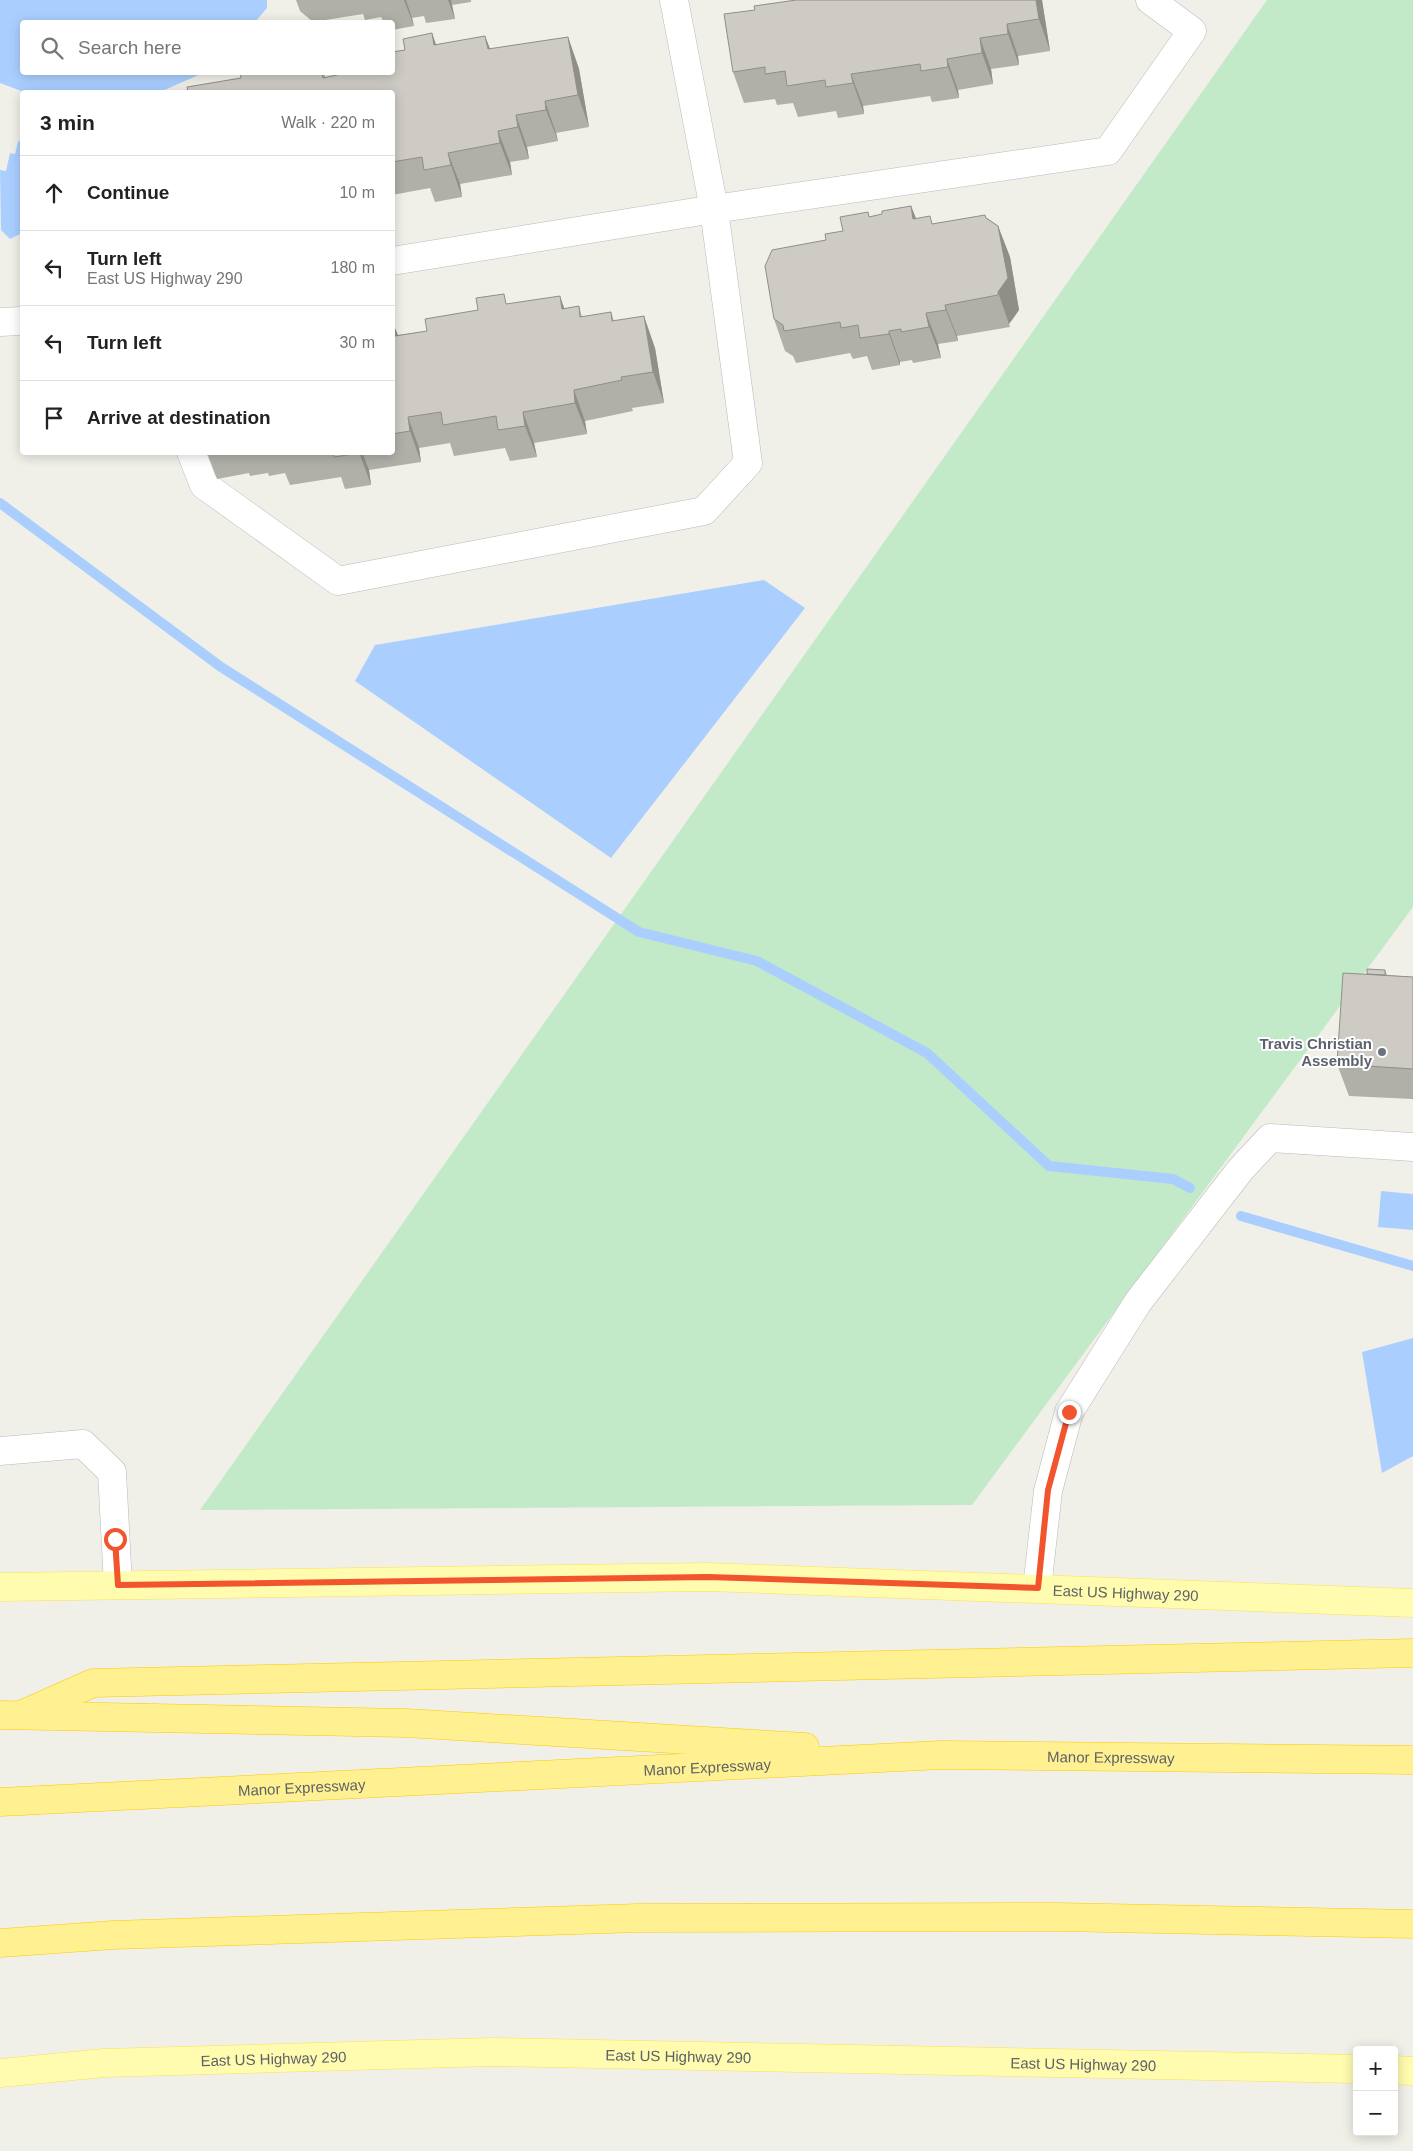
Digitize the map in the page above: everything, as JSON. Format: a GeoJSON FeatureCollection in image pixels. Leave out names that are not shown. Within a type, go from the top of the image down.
{"type":"FeatureCollection","features":[{"type":"Feature","properties":{"kind":"highway"},"geometry":{"type":"LineString","coordinates":[[11,1714],[93,1683],[1413,1654]]}},
{"type":"Feature","properties":{"kind":"highway"},"geometry":{"type":"LineString","coordinates":[[11,1714],[406,1723],[941,1755]]}},
{"type":"Feature","properties":{"kind":"highway","name":"Manor Expressway"},"geometry":{"type":"LineString","coordinates":[[0,1802],[941,1755],[1413,1760]]}},
{"type":"Feature","properties":{"kind":"highway"},"geometry":{"type":"LineString","coordinates":[[0,1943],[114,1936],[648,1918],[1057,1917],[1413,1924]]}},
{"type":"Feature","properties":{"kind":"highway"},"geometry":{"type":"LineString","coordinates":[[0,1952],[114,1936]]}},
{"type":"Feature","properties":{"kind":"main road","name":"East US Highway 290"},"geometry":{"type":"LineString","coordinates":[[0,1587],[708,1577],[1413,1603]]}},
{"type":"Feature","properties":{"kind":"main road","name":"East US Highway 290"},"geometry":{"type":"LineString","coordinates":[[0,2073],[104,2063],[492,2052],[1353,2070]]}},
{"type":"Feature","properties":{"kind":"main road"},"geometry":{"type":"LineString","coordinates":[[1398,2070],[1413,2071]]}},
{"type":"Feature","properties":{"kind":"street"},"geometry":{"type":"LineString","coordinates":[[192,455],[204,485],[338,581],[704,511],[748,463],[714,209],[674,0]]}},
{"type":"Feature","properties":{"kind":"street"},"geometry":{"type":"LineString","coordinates":[[395,261],[714,209],[1108,151],[1192,31],[1150,0]]}},
{"type":"Feature","properties":{"kind":"street"},"geometry":{"type":"LineString","coordinates":[[0,322],[20,322]]}},
{"type":"Feature","properties":{"kind":"street"},"geometry":{"type":"LineString","coordinates":[[1038,1588],[1048,1490],[1069,1412],[1138,1302],[1241,1169],[1270,1138],[1413,1147]]}},
{"type":"Feature","properties":{"kind":"street"},"geometry":{"type":"LineString","coordinates":[[0,1451],[83,1444],[112,1472],[118,1585]]}},
{"type":"Feature","properties":{"kind":"green space"},"geometry":{"type":"Polygon","coordinates":[[[1267,0],[1413,0],[1413,907],[972,1505],[200,1510],[1267,0]]]}},
{"type":"Feature","properties":{"kind":"water"},"geometry":{"type":"Polygon","coordinates":[[[0,0],[267,0],[267,8],[257,20],[20,20],[20,75],[198,75],[165,90],[20,90],[0,83],[0,0]]]}},
{"type":"Feature","properties":{"kind":"water"},"geometry":{"type":"Polygon","coordinates":[[[20,140],[20,234],[10,239],[1,230],[0,170],[6,171],[10,153],[15,154],[20,140]]]}},
{"type":"Feature","properties":{"kind":"water"},"geometry":{"type":"Polygon","coordinates":[[[764,580],[805,608],[611,858],[355,681],[375,645],[764,580]]]}},
{"type":"Feature","properties":{"kind":"water"},"geometry":{"type":"Polygon","coordinates":[[[1381,1191],[1413,1194],[1413,1230],[1378,1227],[1381,1191]]]}},
{"type":"Feature","properties":{"kind":"water"},"geometry":{"type":"Polygon","coordinates":[[[1413,1338],[1413,1456],[1382,1473],[1362,1352],[1413,1338]]]}},
{"type":"Feature","properties":{"kind":"building"},"geometry":{"type":"Polygon","coordinates":[[[796,0],[1036,0],[1039,19],[1007,24],[1008,34],[980,38],[982,53],[947,59],[948,67],[921,71],[920,64],[851,74],[853,83],[826,87],[825,80],[787,86],[785,71],[765,74],[765,67],[733,72],[724,14],[755,10],[754,6],[796,0]]]}},
{"type":"Feature","properties":{"kind":"building"},"geometry":{"type":"Polygon","coordinates":[[[432,33],[434,45],[485,36],[488,49],[568,37],[578,95],[545,101],[546,110],[516,115],[518,127],[498,131],[500,143],[448,153],[451,165],[424,170],[422,157],[395,162],[395,90],[188,90],[187,87],[241,78],[240,75],[322,75],[323,78],[336,75],[395,75],[395,52],[405,50],[403,39],[432,33]]]}},
{"type":"Feature","properties":{"kind":"building"},"geometry":{"type":"Polygon","coordinates":[[[911,206],[913,219],[930,216],[932,224],[985,215],[986,218],[998,226],[1008,278],[998,292],[998,295],[945,305],[946,310],[926,313],[929,327],[901,332],[901,329],[889,331],[889,334],[860,338],[858,325],[841,328],[840,322],[784,331],[783,325],[774,319],[765,266],[772,250],[826,240],[825,234],[843,231],[840,217],[868,212],[869,217],[882,214],[882,211],[911,206]]]}},
{"type":"Feature","properties":{"kind":"building"},"geometry":{"type":"Polygon","coordinates":[[[504,294],[506,304],[560,296],[562,309],[579,306],[580,317],[611,312],[612,321],[644,316],[653,372],[621,377],[622,380],[574,390],[575,403],[523,412],[525,426],[498,430],[496,416],[443,425],[441,412],[408,417],[410,431],[395,434],[395,336],[427,331],[425,319],[478,310],[476,298],[504,294]]]}},
{"type":"Feature","properties":{"kind":"building"},"geometry":{"type":"Polygon","coordinates":[[[1367,969],[1385,970],[1385,975],[1367,974],[1367,969]]]}},
{"type":"Feature","properties":{"kind":"building"},"geometry":{"type":"Polygon","coordinates":[[[1343,973],[1413,977],[1413,1069],[1337,1064],[1343,973]]]}},
{"type":"Feature","properties":{"kind":"waterway"},"geometry":{"type":"LineString","coordinates":[[0,503],[221,667],[639,932],[757,961],[927,1053],[1049,1166],[1173,1179],[1190,1188]]}},
{"type":"Feature","properties":{"kind":"waterway"},"geometry":{"type":"LineString","coordinates":[[1241,1216],[1413,1266]]}},
{"type":"Feature","properties":{"kind":"place","name":"Travis Christian Assembly"},"geometry":{"type":"Point","coordinates":[1382,1052]}},
{"type":"Feature","properties":{"kind":"route"},"geometry":{"type":"LineString","coordinates":[[115,1539],[118,1585],[708,1577],[1038,1588],[1048,1490],[1069,1412]]}}]}
